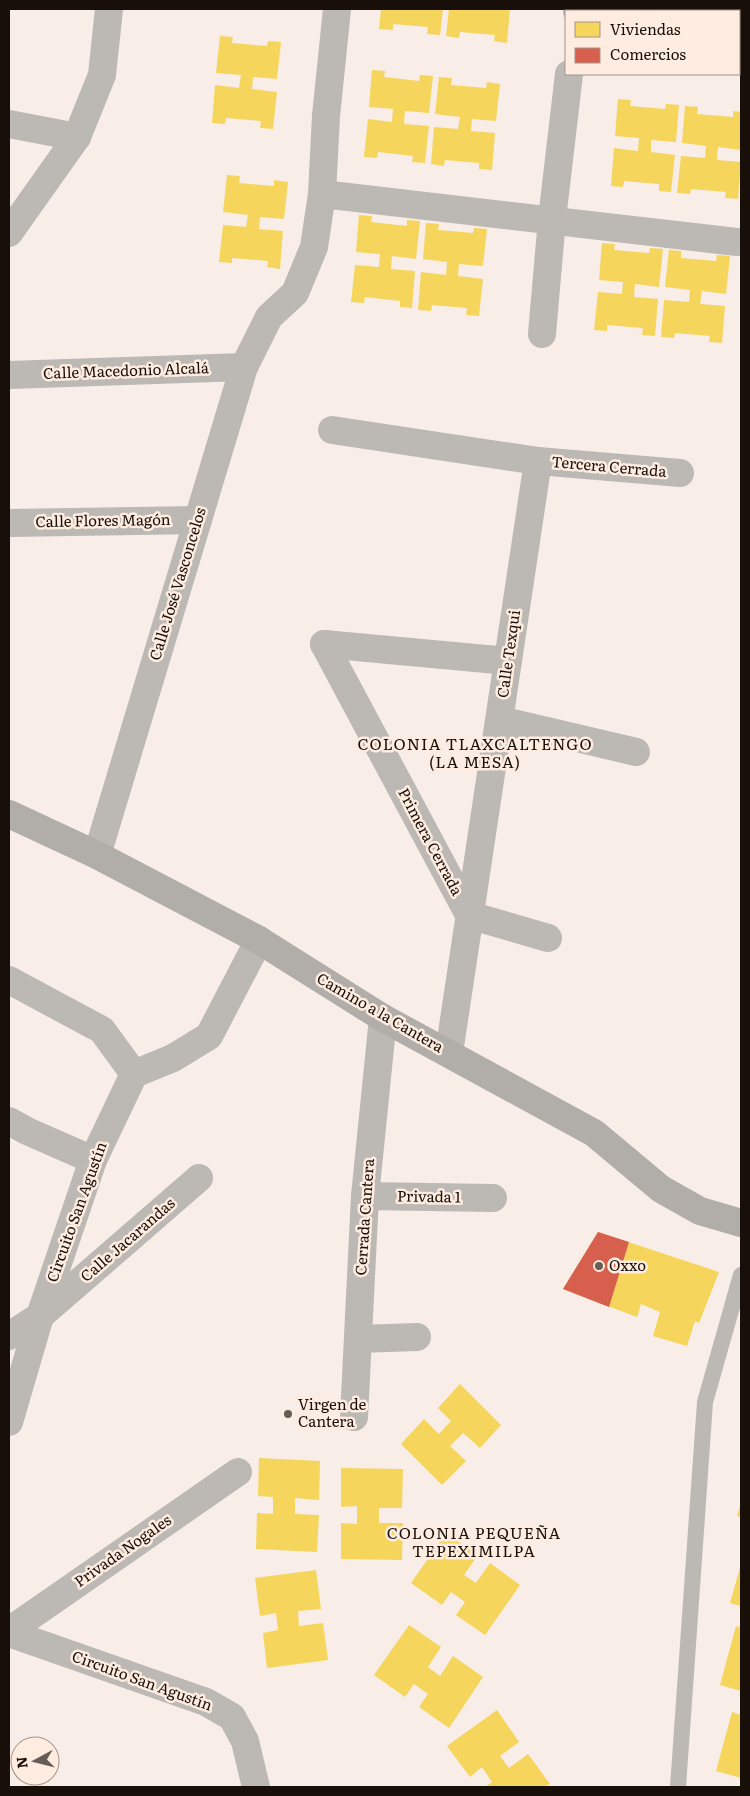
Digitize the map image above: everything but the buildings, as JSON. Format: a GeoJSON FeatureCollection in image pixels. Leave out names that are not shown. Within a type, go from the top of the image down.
{"type":"FeatureCollection","features":[{"type":"Feature","properties":{"kind":"street"},"geometry":{"type":"LineString","coordinates":[[9,233],[78,137],[102,75],[109,9]]}},
{"type":"Feature","properties":{"kind":"street"},"geometry":{"type":"LineString","coordinates":[[337,9],[326,116],[322,194],[737,242]]}},
{"type":"Feature","properties":{"kind":"street"},"geometry":{"type":"LineString","coordinates":[[542,334],[552,220],[569,75]]}},
{"type":"Feature","properties":{"kind":"street"},"geometry":{"type":"LineString","coordinates":[[9,124],[78,137]]}},
{"type":"Feature","properties":{"kind":"street","name":"Calle José Vasconcelos"},"geometry":{"type":"LineString","coordinates":[[97,855],[244,367],[269,317],[295,293],[314,247],[322,194]]}},
{"type":"Feature","properties":{"kind":"street","name":"Calle Macedonio Alcalá"},"geometry":{"type":"LineString","coordinates":[[9,375],[244,367]]}},
{"type":"Feature","properties":{"kind":"street"},"geometry":{"type":"LineString","coordinates":[[332,430],[538,460]]}},
{"type":"Feature","properties":{"kind":"street","name":"Tercera Cerrada"},"geometry":{"type":"LineString","coordinates":[[538,460],[680,473]]}},
{"type":"Feature","properties":{"kind":"street","name":"Calle Texqui"},"geometry":{"type":"LineString","coordinates":[[449,1053],[538,460]]}},
{"type":"Feature","properties":{"kind":"street","name":"Calle Flores Magón"},"geometry":{"type":"LineString","coordinates":[[9,523],[198,520]]}},
{"type":"Feature","properties":{"kind":"street","name":"Primera Cerrada"},"geometry":{"type":"LineString","coordinates":[[470,915],[324,644],[508,661]]}},
{"type":"Feature","properties":{"kind":"street"},"geometry":{"type":"LineString","coordinates":[[500,720],[636,752]]}},
{"type":"Feature","properties":{"kind":"street","name":"Camino a la Cantera"},"geometry":{"type":"LineString","coordinates":[[9,814],[97,855],[259,940],[383,1018],[594,1133],[661,1190],[700,1211],[741,1223]]}},
{"type":"Feature","properties":{"kind":"street"},"geometry":{"type":"LineString","coordinates":[[470,915],[548,938]]}},
{"type":"Feature","properties":{"kind":"street"},"geometry":{"type":"LineString","coordinates":[[9,980],[102,1030],[134,1074],[173,1058],[209,1036],[259,940]]}},
{"type":"Feature","properties":{"kind":"street","name":"Cerrada Cantera"},"geometry":{"type":"LineString","coordinates":[[354,1417],[365,1196],[383,1018]]}},
{"type":"Feature","properties":{"kind":"street","name":"Circuito San Agustín"},"geometry":{"type":"LineString","coordinates":[[9,1422],[40,1316],[93,1160],[134,1074]]}},
{"type":"Feature","properties":{"kind":"street"},"geometry":{"type":"LineString","coordinates":[[15,1129],[93,1160]]}},
{"type":"Feature","properties":{"kind":"street","name":"Calle Jacarandas"},"geometry":{"type":"LineString","coordinates":[[9,1336],[40,1316],[199,1178]]}},
{"type":"Feature","properties":{"kind":"street","name":"Privada 1"},"geometry":{"type":"LineString","coordinates":[[365,1196],[493,1198]]}},
{"type":"Feature","properties":{"kind":"street"},"geometry":{"type":"LineString","coordinates":[[358,1339],[418,1337]]}},
{"type":"Feature","properties":{"kind":"street","name":"Privada Nogales"},"geometry":{"type":"LineString","coordinates":[[9,1632],[238,1472]]}},
{"type":"Feature","properties":{"kind":"street","name":"Circuito San Agustín"},"geometry":{"type":"LineString","coordinates":[[9,1632],[206,1702],[232,1717],[245,1741],[251,1785]]}},
{"type":"Feature","properties":{"kind":"lane"},"geometry":{"type":"LineString","coordinates":[[678,1787],[705,1402],[741,1276]]}},
{"type":"Feature","properties":{"kind":"place","name":"Oxxo"},"geometry":{"type":"Point","coordinates":[599,1266]}},
{"type":"Feature","properties":{"kind":"place","name":"Virgen de Cantera"},"geometry":{"type":"Point","coordinates":[288,1414]}},
{"type":"Feature","properties":{"kind":"district","name":"COLONIA TLAXCALTENGO (LA MESA)"},"geometry":{"type":"Point","coordinates":[475,753]}},
{"type":"Feature","properties":{"kind":"district","name":"COLONIA PEQUEÑA TEPEXIMILPA"},"geometry":{"type":"Point","coordinates":[474,1542]}}]}
